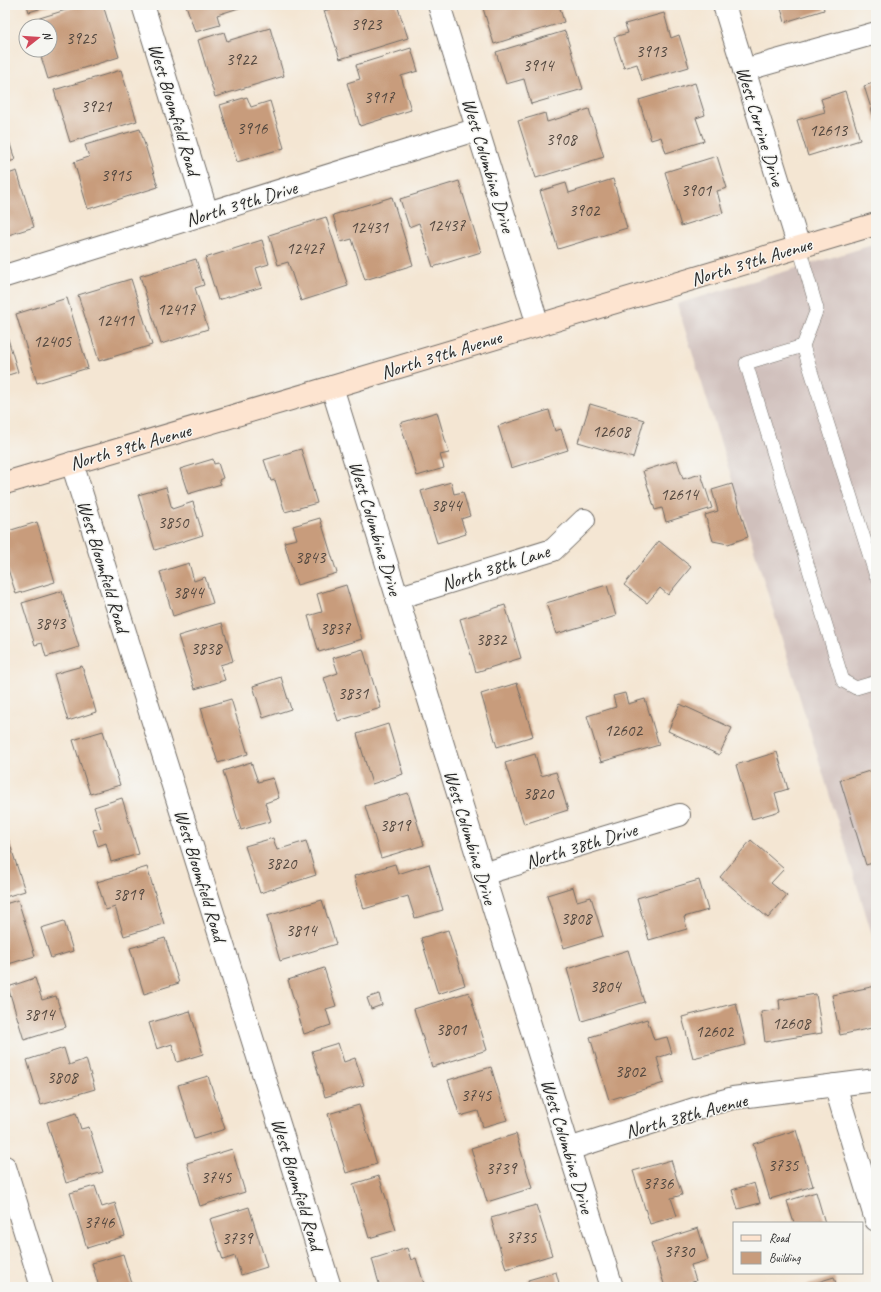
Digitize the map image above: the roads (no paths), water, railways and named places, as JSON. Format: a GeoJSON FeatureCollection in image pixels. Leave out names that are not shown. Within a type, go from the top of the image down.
{"type":"FeatureCollection","features":[{"type":"Feature","properties":{"kind":"street","name":"West Bloomfield Road"},"geometry":{"type":"LineString","coordinates":[[143,5],[207,213]]}},
{"type":"Feature","properties":{"kind":"street","name":"West Columbine Drive"},"geometry":{"type":"LineString","coordinates":[[439,5],[538,325]]}},
{"type":"Feature","properties":{"kind":"street","name":"West Corrine Drive"},"geometry":{"type":"LineString","coordinates":[[724,5],[799,246]]}},
{"type":"Feature","properties":{"kind":"street"},"geometry":{"type":"LineString","coordinates":[[744,70],[876,33]]}},
{"type":"Feature","properties":{"kind":"street","name":"North 39th Drive"},"geometry":{"type":"LineString","coordinates":[[5,276],[478,129]]}},
{"type":"Feature","properties":{"kind":"street","name":"North 39th Avenue"},"geometry":{"type":"LineString","coordinates":[[5,483],[876,224]]}},
{"type":"Feature","properties":{"kind":"street","name":"West Columbine Drive"},"geometry":{"type":"LineString","coordinates":[[332,387],[482,874],[612,1287]]}},
{"type":"Feature","properties":{"kind":"street","name":"West Bloomfield Road"},"geometry":{"type":"LineString","coordinates":[[72,463],[330,1287]]}},
{"type":"Feature","properties":{"kind":"street","name":"North 38th Lane"},"geometry":{"type":"LineString","coordinates":[[397,598],[553,550],[584,520]]}},
{"type":"Feature","properties":{"kind":"street","name":"North 38th Drive"},"geometry":{"type":"LineString","coordinates":[[482,874],[679,815]]}},
{"type":"Feature","properties":{"kind":"street","name":"North 38th Avenue"},"geometry":{"type":"LineString","coordinates":[[568,1149],[733,1098],[876,1080]]}},
{"type":"Feature","properties":{"kind":"street"},"geometry":{"type":"LineString","coordinates":[[835,1085],[876,1220]]}},
{"type":"Feature","properties":{"kind":"street"},"geometry":{"type":"LineString","coordinates":[[5,1167],[42,1287]]}},
{"type":"Feature","properties":{"kind":"lane"},"geometry":{"type":"LineString","coordinates":[[799,246],[818,310],[803,346],[876,576]]}},
{"type":"Feature","properties":{"kind":"lane"},"geometry":{"type":"LineString","coordinates":[[803,346],[746,363],[843,681],[856,688],[876,682]]}}]}
